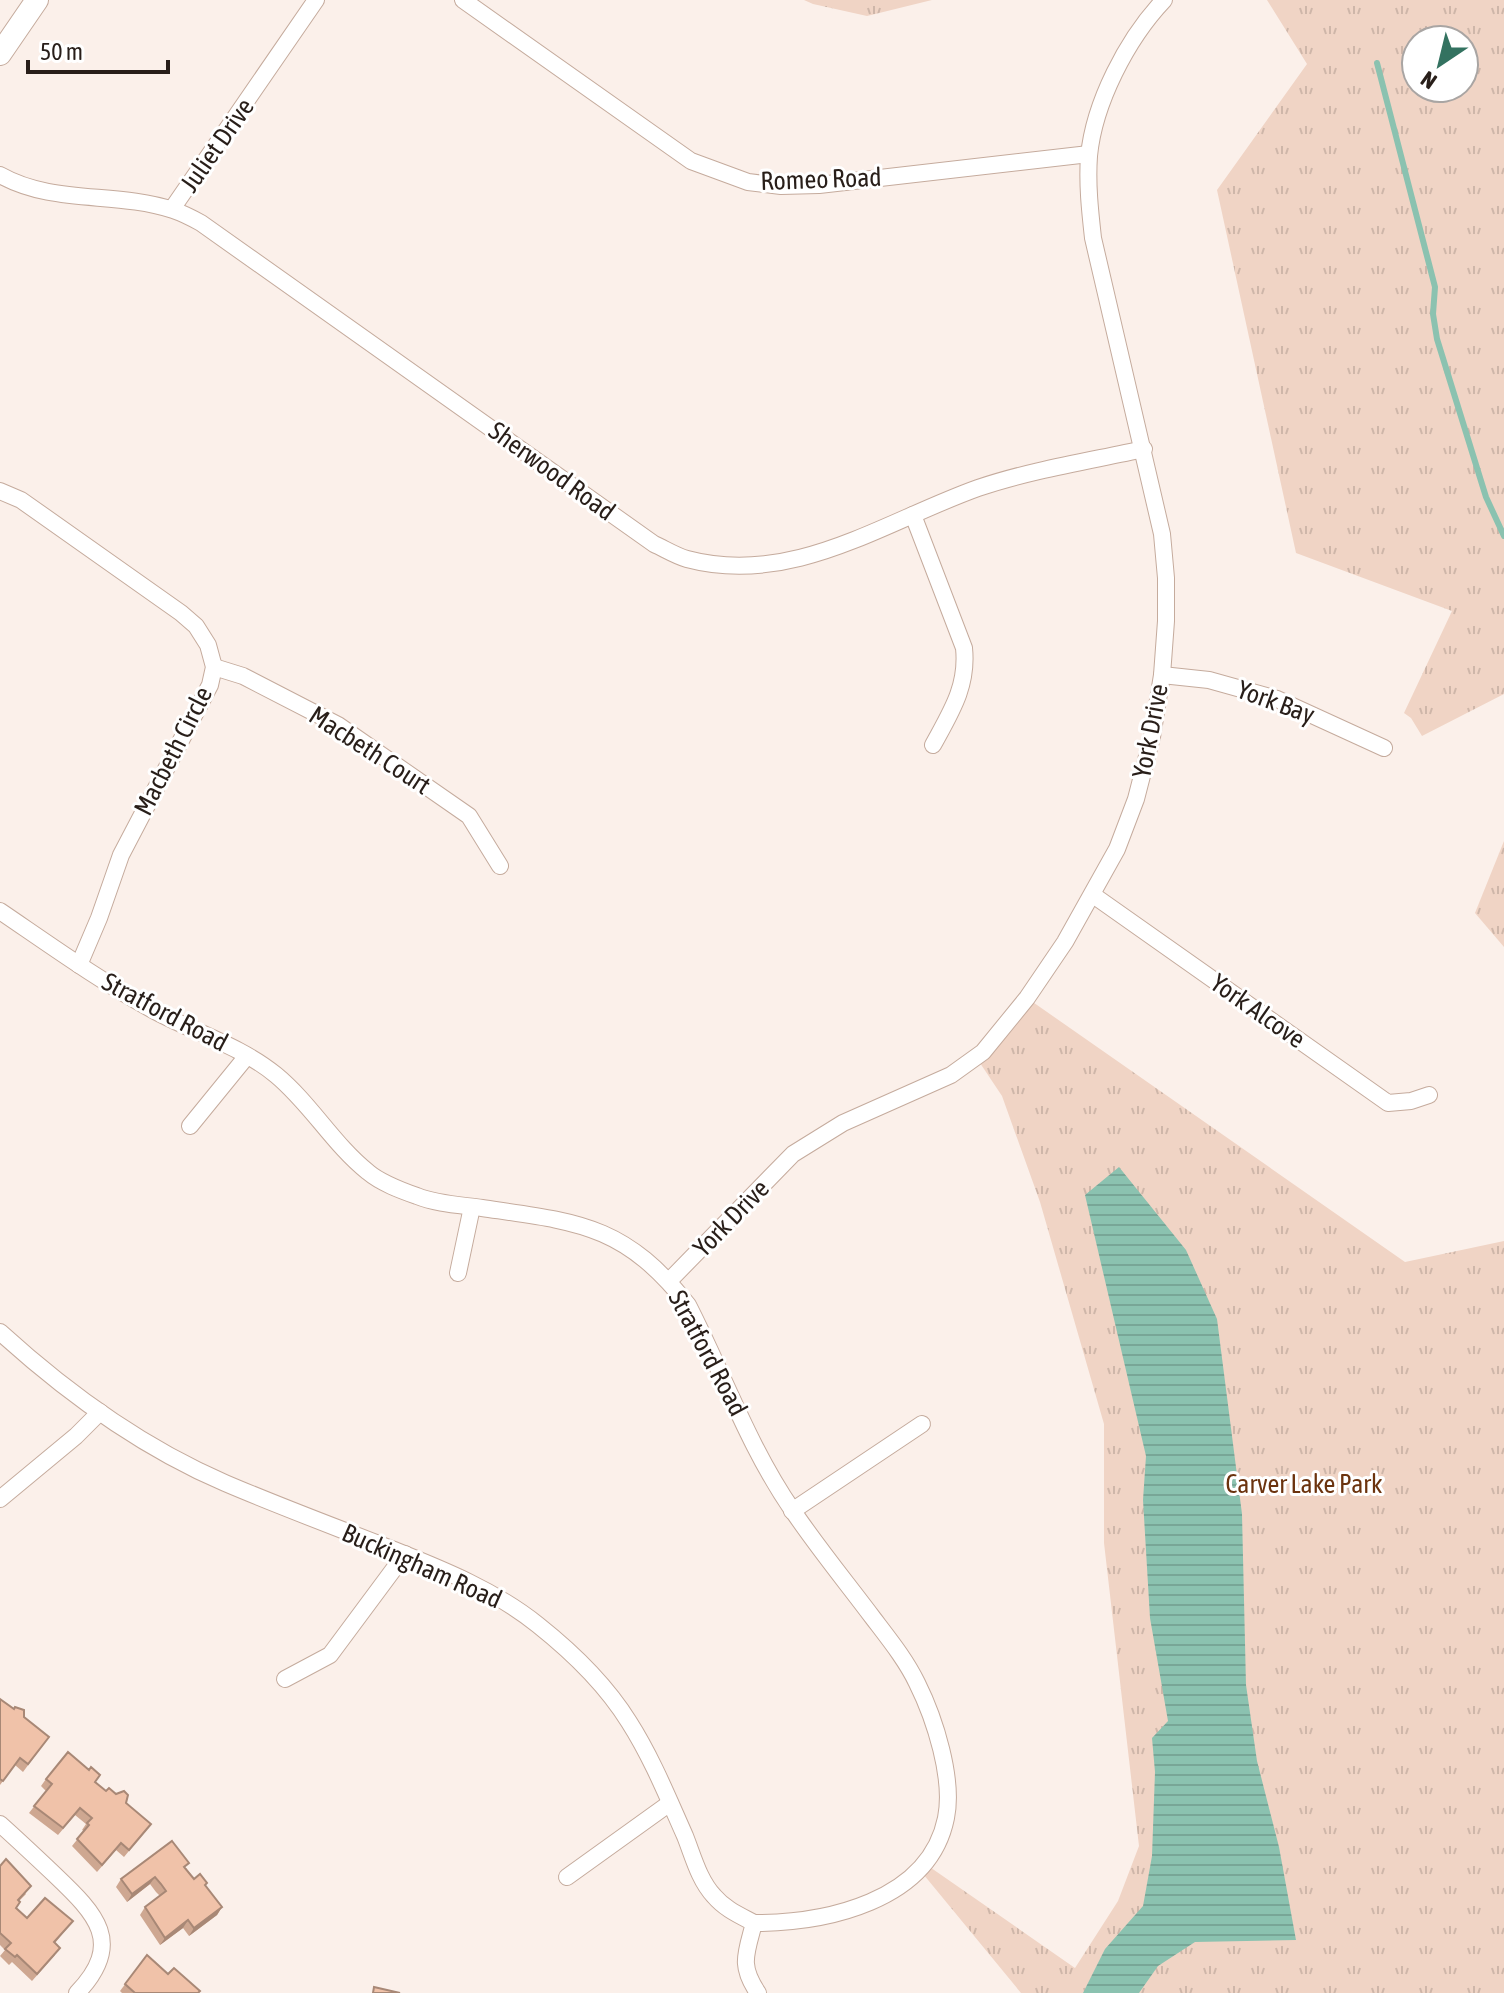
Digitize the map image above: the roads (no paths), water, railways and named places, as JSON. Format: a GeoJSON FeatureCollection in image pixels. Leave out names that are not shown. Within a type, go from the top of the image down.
{"type":"FeatureCollection","features":[{"type":"Feature","properties":{"kind":"street"},"geometry":{"type":"LineString","coordinates":[[0,54],[37,0]]}},
{"type":"Feature","properties":{"kind":"street","name":"Juliet Drive"},"geometry":{"type":"LineString","coordinates":[[172,209],[316,0]]}},
{"type":"Feature","properties":{"kind":"street","name":"Romeo Road"},"geometry":{"type":"LineString","coordinates":[[463,0],[691,161],[748,182],[781,186],[819,185],[1089,154]]}},
{"type":"Feature","properties":{"kind":"street","name":"York Drive"},"geometry":{"type":"LineString","coordinates":[[669,1281],[793,1154],[843,1123],[951,1075],[983,1052],[1027,998],[1093,895],[1117,849],[1136,799],[1152,737],[1162,675],[1166,578],[1162,534],[1144,449],[1093,238],[1089,154],[1106,92],[1120,62],[1138,32],[1164,0]]}},
{"type":"Feature","properties":{"kind":"street","name":"Sherwood Road"},"geometry":{"type":"LineString","coordinates":[[0,175],[53,193],[172,209],[223,236],[654,544],[685,558],[715,564],[748,565],[817,555],[992,484],[1144,449]]}},
{"type":"Feature","properties":{"kind":"street","name":"Macbeth Circle"},"geometry":{"type":"LineString","coordinates":[[0,491],[21,500],[181,613],[196,626],[208,645],[214,667],[205,698],[121,855],[79,965]]}},
{"type":"Feature","properties":{"kind":"street"},"geometry":{"type":"LineString","coordinates":[[913,515],[964,648],[966,665],[965,679],[933,745]]}},
{"type":"Feature","properties":{"kind":"street","name":"Macbeth Court"},"geometry":{"type":"LineString","coordinates":[[214,667],[256,682],[338,725],[469,816],[500,866]]}},
{"type":"Feature","properties":{"kind":"street","name":"York Bay"},"geometry":{"type":"LineString","coordinates":[[1162,675],[1209,680],[1277,699],[1384,748]]}},
{"type":"Feature","properties":{"kind":"street","name":"York Alcove"},"geometry":{"type":"LineString","coordinates":[[1093,895],[1388,1103],[1411,1101],[1429,1095]]}},
{"type":"Feature","properties":{"kind":"street","name":"Stratford Road"},"geometry":{"type":"LineString","coordinates":[[0,911],[149,1008],[247,1056],[276,1075],[370,1174],[421,1198],[563,1220],[599,1230],[626,1244],[669,1281],[688,1305],[756,1447],[792,1511],[895,1647],[917,1682],[933,1722],[948,1791],[946,1818],[938,1842],[924,1863],[900,1887],[866,1904],[825,1917],[788,1923],[754,1923]]}},
{"type":"Feature","properties":{"kind":"street"},"geometry":{"type":"LineString","coordinates":[[190,1126],[247,1056]]}},
{"type":"Feature","properties":{"kind":"street"},"geometry":{"type":"LineString","coordinates":[[458,1273],[472,1207]]}},
{"type":"Feature","properties":{"kind":"street","name":"Buckingham Road"},"geometry":{"type":"LineString","coordinates":[[0,1332],[67,1390],[147,1443],[224,1483],[445,1570],[507,1602],[538,1625],[599,1683],[629,1721],[712,1895],[730,1911],[754,1923]]}},
{"type":"Feature","properties":{"kind":"street"},"geometry":{"type":"LineString","coordinates":[[0,1499],[100,1412]]}},
{"type":"Feature","properties":{"kind":"street"},"geometry":{"type":"LineString","coordinates":[[792,1511],[922,1424]]}},
{"type":"Feature","properties":{"kind":"street"},"geometry":{"type":"LineString","coordinates":[[285,1679],[330,1655],[405,1554]]}},
{"type":"Feature","properties":{"kind":"street"},"geometry":{"type":"LineString","coordinates":[[567,1877],[670,1803]]}},
{"type":"Feature","properties":{"kind":"street"},"geometry":{"type":"LineString","coordinates":[[0,1824],[82,1901],[98,1923],[102,1943],[100,1960],[91,1978],[77,1993]]}},
{"type":"Feature","properties":{"kind":"street"},"geometry":{"type":"LineString","coordinates":[[754,1923],[744,1963],[747,1977],[758,1993]]}},
{"type":"Feature","properties":{"kind":"waterway"},"geometry":{"type":"LineString","coordinates":[[1377,63],[1435,287],[1433,314],[1437,339],[1486,497],[1504,536]]}},
{"type":"Feature","properties":{"kind":"park label","name":"Carver Lake Park"},"geometry":{"type":"Point","coordinates":[1304,1484]}}]}
